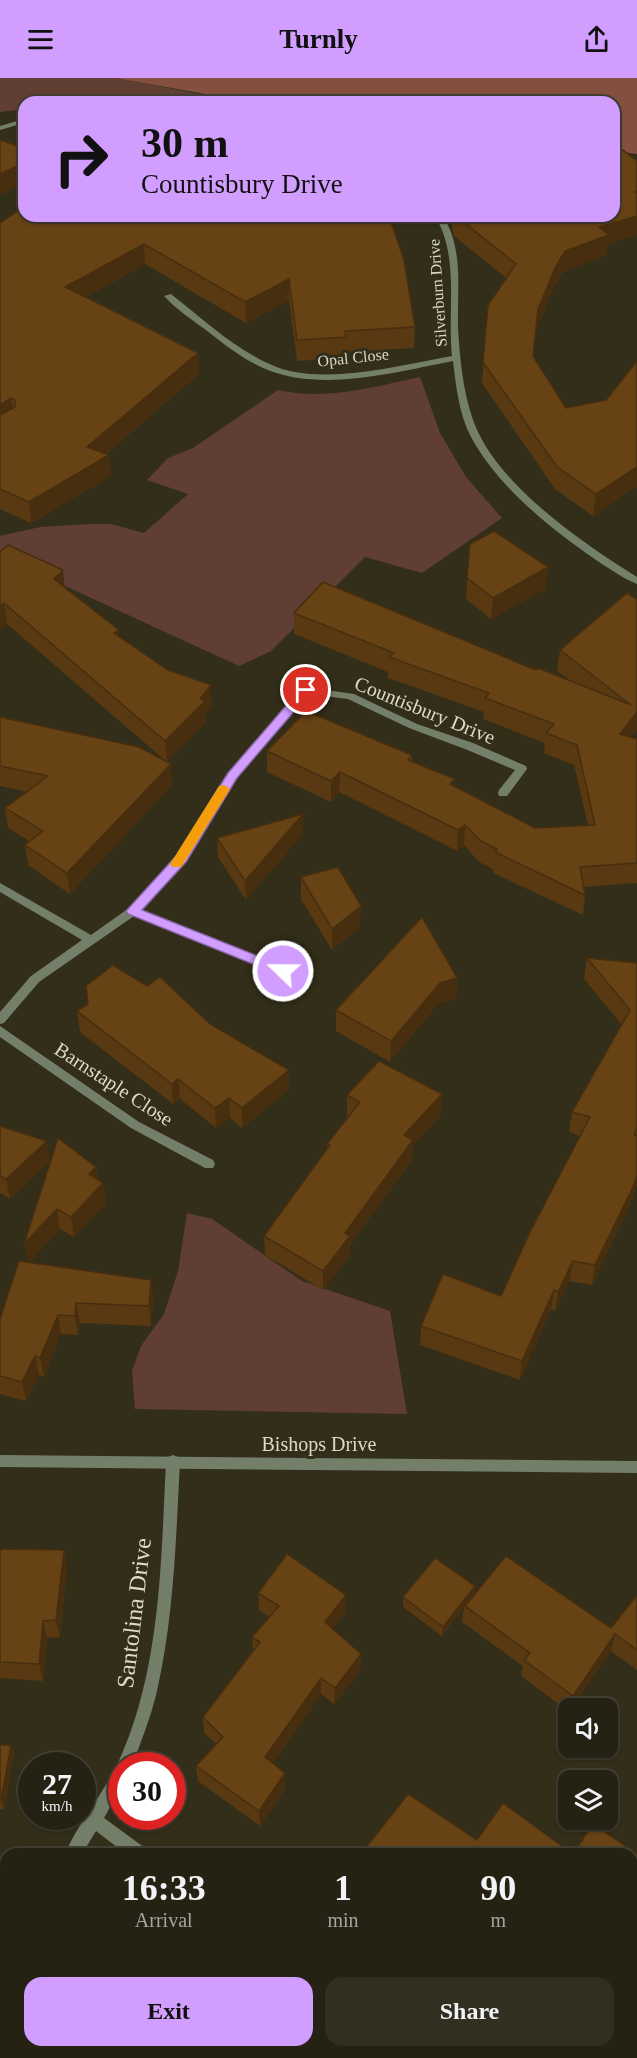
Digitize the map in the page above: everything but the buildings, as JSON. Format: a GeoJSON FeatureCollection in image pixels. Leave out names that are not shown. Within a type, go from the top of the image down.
{"type":"FeatureCollection","features":[{"type":"Feature","properties":{"kind":"street"},"geometry":{"type":"LineString","coordinates":[[0,128],[18,123]]}},
{"type":"Feature","properties":{"kind":"street","name":"Silverburn Drive"},"geometry":{"type":"LineString","coordinates":[[444,222],[452,240],[454,342],[466,409],[473,431],[511,484],[538,512],[598,558],[637,581]]}},
{"type":"Feature","properties":{"kind":"street","name":"Opal Close"},"geometry":{"type":"LineString","coordinates":[[168,296],[246,355],[272,370],[301,377],[330,377],[458,358]]}},
{"type":"Feature","properties":{"kind":"street","name":"Countisbury Drive"},"geometry":{"type":"LineString","coordinates":[[0,1020],[35,979],[133,911],[182,859],[232,776],[306,690],[350,696],[413,726],[469,746],[522,769],[503,793]]}},
{"type":"Feature","properties":{"kind":"street"},"geometry":{"type":"LineString","coordinates":[[0,887],[91,940]]}},
{"type":"Feature","properties":{"kind":"street"},"geometry":{"type":"LineString","coordinates":[[133,911],[283,971]]}},
{"type":"Feature","properties":{"kind":"street","name":"Barnstaple Close"},"geometry":{"type":"LineString","coordinates":[[0,1031],[135,1125],[208,1164]]}},
{"type":"Feature","properties":{"kind":"street","name":"Bishops Drive"},"geometry":{"type":"LineString","coordinates":[[0,1461],[637,1467]]}},
{"type":"Feature","properties":{"kind":"street","name":"Santolina Drive"},"geometry":{"type":"LineString","coordinates":[[130,1752],[138,1734],[156,1669],[164,1611],[172,1461]]}},
{"type":"Feature","properties":{"kind":"street"},"geometry":{"type":"LineString","coordinates":[[96,1817],[108,1796]]}},
{"type":"Feature","properties":{"kind":"street"},"geometry":{"type":"LineString","coordinates":[[96,1822],[131,1848]]}},
{"type":"Feature","properties":{"kind":"street"},"geometry":{"type":"LineString","coordinates":[[77,1848],[88,1830]]}},
{"type":"Feature","properties":{"kind":"shaded area"},"geometry":{"type":"Polygon","coordinates":[[[0,78],[116,78],[210,96],[18,96],[18,110],[0,112],[0,78]]]}},
{"type":"Feature","properties":{"kind":"shaded area"},"geometry":{"type":"Polygon","coordinates":[[[115,78],[637,78],[637,154],[620,152],[620,96],[216,96],[115,78]]]}},
{"type":"Feature","properties":{"kind":"shaded area"},"geometry":{"type":"Polygon","coordinates":[[[420,377],[440,433],[466,477],[502,518],[422,573],[365,557],[271,651],[239,666],[0,556],[0,536],[40,527],[111,524],[144,533],[188,494],[147,480],[168,458],[193,448],[278,390],[313,394],[331,393],[420,377]]]}},
{"type":"Feature","properties":{"kind":"shaded area"},"geometry":{"type":"Polygon","coordinates":[[[187,1213],[212,1219],[302,1281],[390,1311],[407,1414],[135,1409],[132,1371],[141,1346],[164,1314],[178,1271],[187,1213]]]}},
{"type":"Feature","properties":{"kind":"slow traffic"},"geometry":{"type":"LineString","coordinates":[[176,864],[182,859],[224,789]]}},
{"type":"Feature","properties":{"kind":"route"},"geometry":{"type":"LineString","coordinates":[[283,971],[133,911],[182,859],[232,776],[306,690]]}}]}
